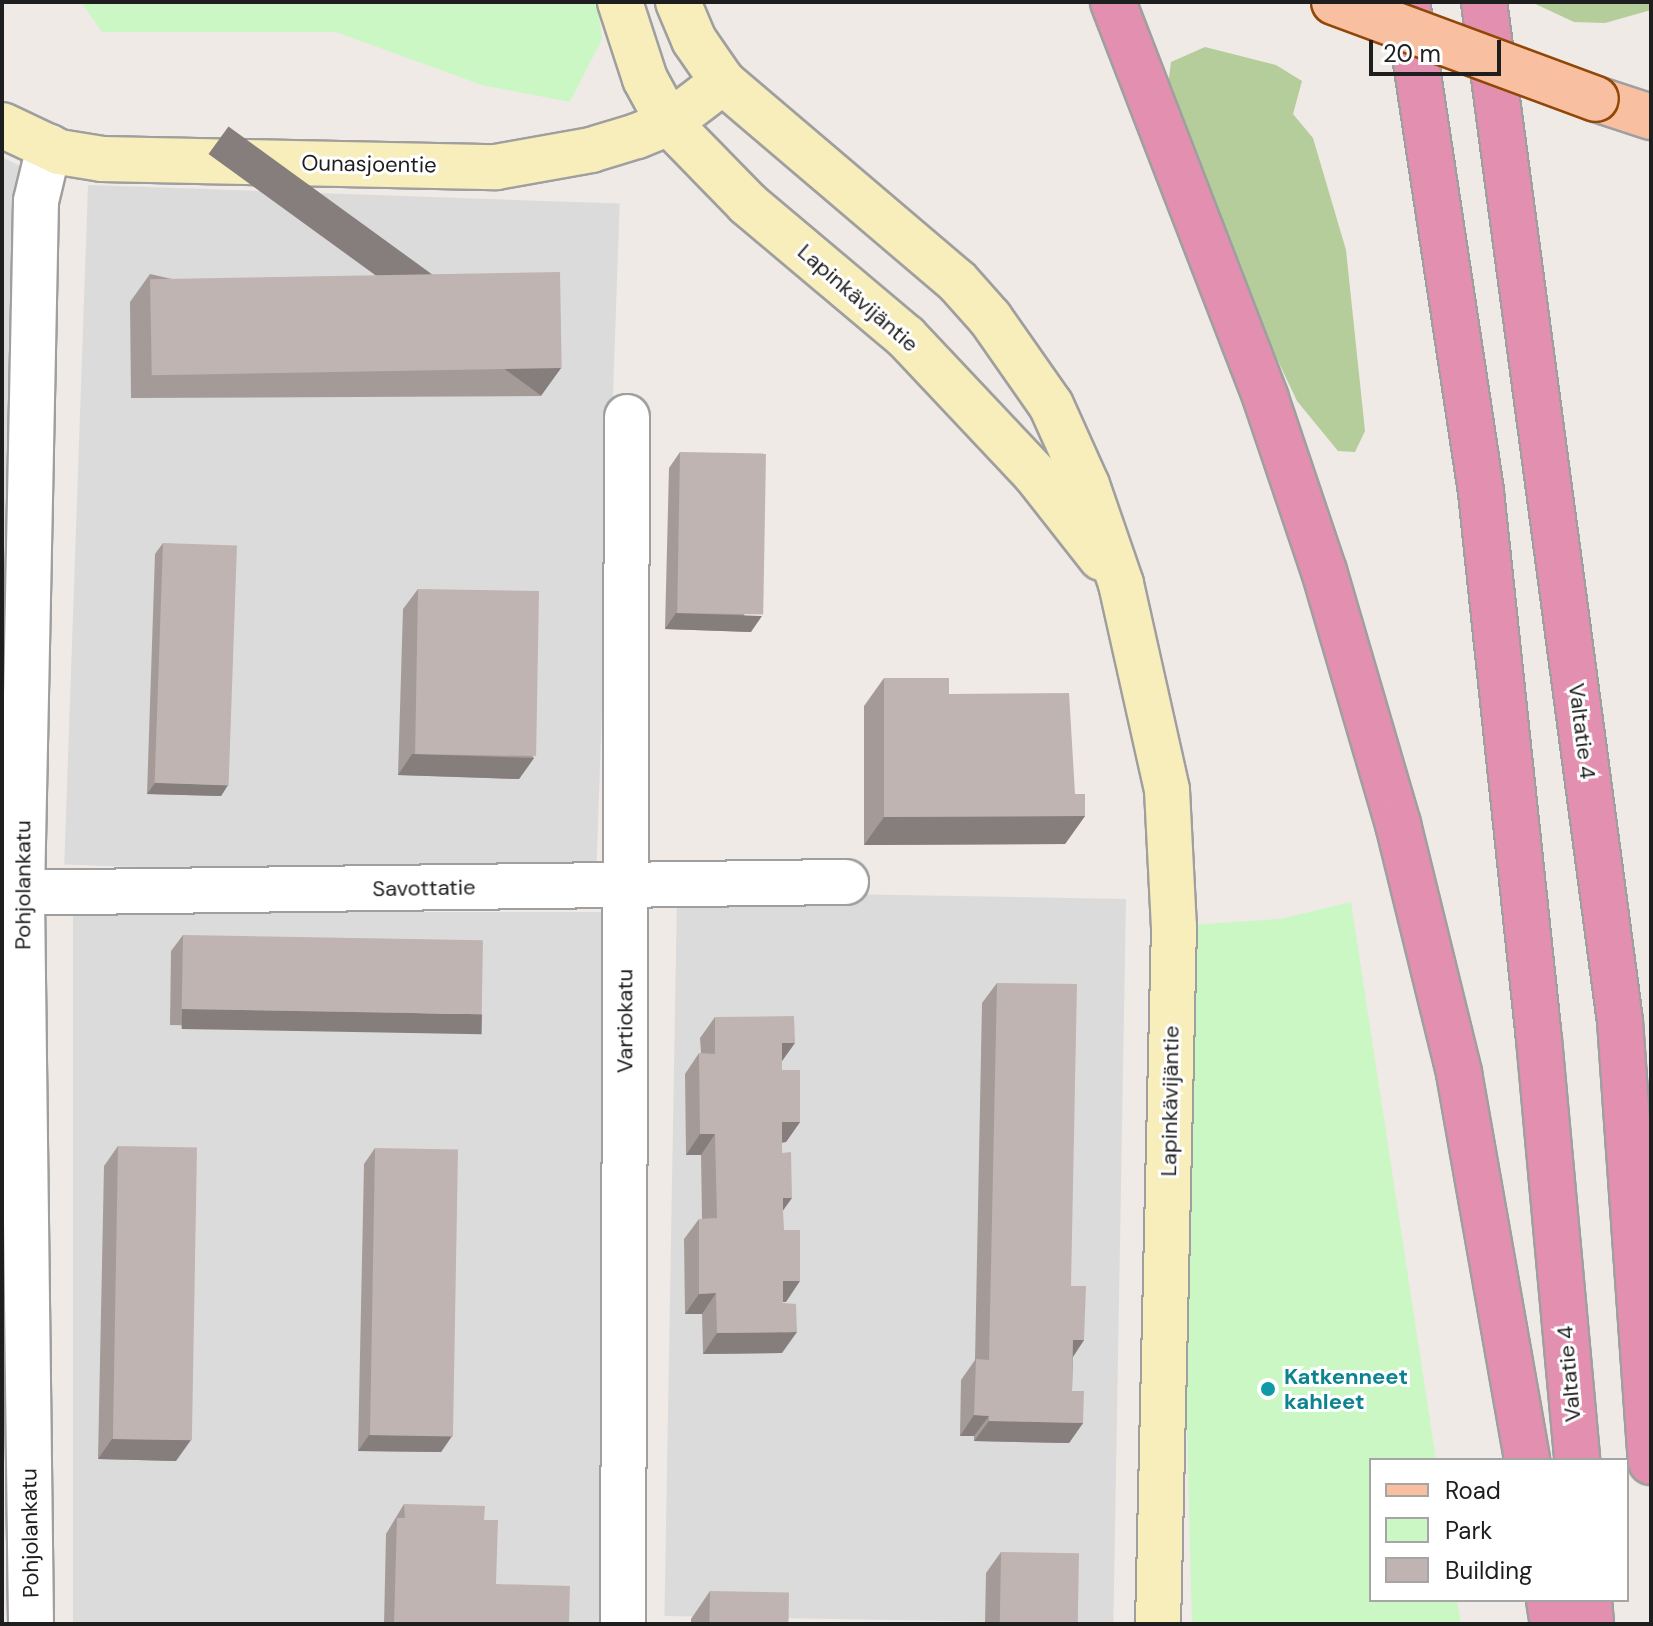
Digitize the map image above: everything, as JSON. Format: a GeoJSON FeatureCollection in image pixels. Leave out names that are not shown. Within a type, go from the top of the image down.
{"type":"FeatureCollection","features":[{"type":"Feature","properties":{"kind":"highway"},"geometry":{"type":"LineString","coordinates":[[1113,2],[1266,399],[1324,571],[1398,824],[1459,1073],[1527,1458]]}},
{"type":"Feature","properties":{"kind":"highway","name":"Valtatie 4"},"geometry":{"type":"LineString","coordinates":[[1407,2],[1481,492],[1539,1039],[1577,1458]]}},
{"type":"Feature","properties":{"kind":"highway","name":"Valtatie 4"},"geometry":{"type":"LineString","coordinates":[[1484,2],[1620,1021],[1651,1462]]}},
{"type":"Feature","properties":{"kind":"highway"},"geometry":{"type":"LineString","coordinates":[[1549,1602],[1553,1624]]}},
{"type":"Feature","properties":{"kind":"highway"},"geometry":{"type":"LineString","coordinates":[[1589,1602],[1591,1624]]}},
{"type":"Feature","properties":{"kind":"main road","name":"Lapinkävijäntie"},"geometry":{"type":"LineString","coordinates":[[620,2],[645,79],[669,123],[748,204],[906,337],[1035,474],[1121,584]]}},
{"type":"Feature","properties":{"kind":"main road","name":"Lapinkävijäntie"},"geometry":{"type":"LineString","coordinates":[[678,2],[694,40],[723,82],[957,281],[990,318],[1051,405],[1087,485],[1121,584],[1167,790],[1174,926],[1158,1624]]}},
{"type":"Feature","properties":{"kind":"main road"},"geometry":{"type":"LineString","coordinates":[[1334,2],[1651,117]]}},
{"type":"Feature","properties":{"kind":"main road","name":"Ounasjoentie"},"geometry":{"type":"LineString","coordinates":[[2,125],[49,147],[102,159],[496,167],[591,150],[669,123],[723,82]]}},
{"type":"Feature","properties":{"kind":"street","name":"Pohjolankatu"},"geometry":{"type":"LineString","coordinates":[[31,1624],[12,893],[36,201],[49,147]]}},
{"type":"Feature","properties":{"kind":"street","name":"Vartiokatu"},"geometry":{"type":"LineString","coordinates":[[623,1624],[627,417]]}},
{"type":"Feature","properties":{"kind":"street","name":"Savottatie"},"geometry":{"type":"LineString","coordinates":[[12,893],[846,882]]}},
{"type":"Feature","properties":{"kind":"shaded area"},"geometry":{"type":"Polygon","coordinates":[[[2,157],[34,173],[2,871],[2,157]]]}},
{"type":"Feature","properties":{"kind":"shaded area"},"geometry":{"type":"Polygon","coordinates":[[[88,185],[620,204],[596,883],[64,865],[88,185]]]}},
{"type":"Feature","properties":{"kind":"shaded area"},"geometry":{"type":"Polygon","coordinates":[[[677,891],[1126,899],[1113,1624],[664,1616],[677,891]]]}},
{"type":"Feature","properties":{"kind":"shaded area"},"geometry":{"type":"Polygon","coordinates":[[[73,912],[633,912],[633,1624],[73,1624],[73,912]]]}},
{"type":"Feature","properties":{"kind":"green space"},"geometry":{"type":"Polygon","coordinates":[[[81,2],[597,2],[602,39],[570,102],[482,85],[336,32],[102,32],[81,2]]]}},
{"type":"Feature","properties":{"kind":"green space"},"geometry":{"type":"Polygon","coordinates":[[[1531,2],[1651,2],[1651,10],[1605,23],[1574,22],[1531,2]]]}},
{"type":"Feature","properties":{"kind":"green space"},"geometry":{"type":"Polygon","coordinates":[[[1205,47],[1276,65],[1302,81],[1293,114],[1313,138],[1346,250],[1365,431],[1355,452],[1338,451],[1297,401],[1252,306],[1168,85],[1171,62],[1205,47]]]}},
{"type":"Feature","properties":{"kind":"green space"},"geometry":{"type":"Polygon","coordinates":[[[1351,902],[1436,1458],[1369,1458],[1369,1602],[1457,1602],[1461,1624],[1192,1624],[1174,926],[1280,919],[1351,902]]]}},
{"type":"Feature","properties":{"kind":"building"},"geometry":{"type":"Polygon","coordinates":[[[560,272],[562,368],[152,375],[150,279],[560,272]]]}},
{"type":"Feature","properties":{"kind":"building"},"geometry":{"type":"Polygon","coordinates":[[[680,452],[766,454],[763,614],[677,613],[680,452]]]}},
{"type":"Feature","properties":{"kind":"building"},"geometry":{"type":"Polygon","coordinates":[[[163,543],[237,546],[229,785],[155,783],[163,543]]]}},
{"type":"Feature","properties":{"kind":"building"},"geometry":{"type":"Polygon","coordinates":[[[418,589],[539,591],[536,756],[415,754],[418,589]]]}},
{"type":"Feature","properties":{"kind":"building"},"geometry":{"type":"Polygon","coordinates":[[[884,678],[949,678],[949,694],[1069,693],[1075,794],[1085,794],[1085,816],[884,817],[884,678]]]}},
{"type":"Feature","properties":{"kind":"building"},"geometry":{"type":"Polygon","coordinates":[[[183,935],[483,940],[482,1014],[182,1009],[183,935]]]}},
{"type":"Feature","properties":{"kind":"building"},"geometry":{"type":"Polygon","coordinates":[[[997,983],[1077,984],[1071,1286],[1086,1286],[1084,1340],[1073,1340],[1072,1391],[1084,1391],[1083,1423],[989,1421],[989,1416],[974,1415],[976,1359],[989,1360],[997,983]]]}},
{"type":"Feature","properties":{"kind":"building"},"geometry":{"type":"Polygon","coordinates":[[[794,1016],[795,1043],[782,1043],[782,1070],[800,1070],[800,1122],[782,1122],[782,1153],[791,1152],[792,1198],[783,1198],[783,1230],[800,1230],[800,1281],[783,1281],[783,1303],[796,1304],[797,1332],[717,1333],[716,1293],[699,1294],[699,1219],[717,1218],[715,1134],[700,1134],[699,1053],[715,1054],[715,1017],[794,1016]]]}},
{"type":"Feature","properties":{"kind":"building"},"geometry":{"type":"Polygon","coordinates":[[[118,1146],[197,1147],[192,1440],[113,1439],[118,1146]]]}},
{"type":"Feature","properties":{"kind":"building"},"geometry":{"type":"Polygon","coordinates":[[[375,1148],[458,1149],[453,1436],[370,1435],[375,1148]]]}},
{"type":"Feature","properties":{"kind":"building"},"geometry":{"type":"Polygon","coordinates":[[[404,1504],[485,1506],[484,1520],[498,1520],[496,1584],[570,1586],[569,1624],[394,1624],[397,1518],[405,1518],[404,1504]]]}},
{"type":"Feature","properties":{"kind":"building"},"geometry":{"type":"Polygon","coordinates":[[[1001,1552],[1079,1553],[1078,1624],[1000,1624],[1001,1552]]]}},
{"type":"Feature","properties":{"kind":"building"},"geometry":{"type":"Polygon","coordinates":[[[710,1591],[789,1592],[788,1624],[709,1624],[710,1591]]]}},
{"type":"Feature","properties":{"kind":"place","name":"Katkenneet kahleet"},"geometry":{"type":"Point","coordinates":[1268,1389]}}]}
